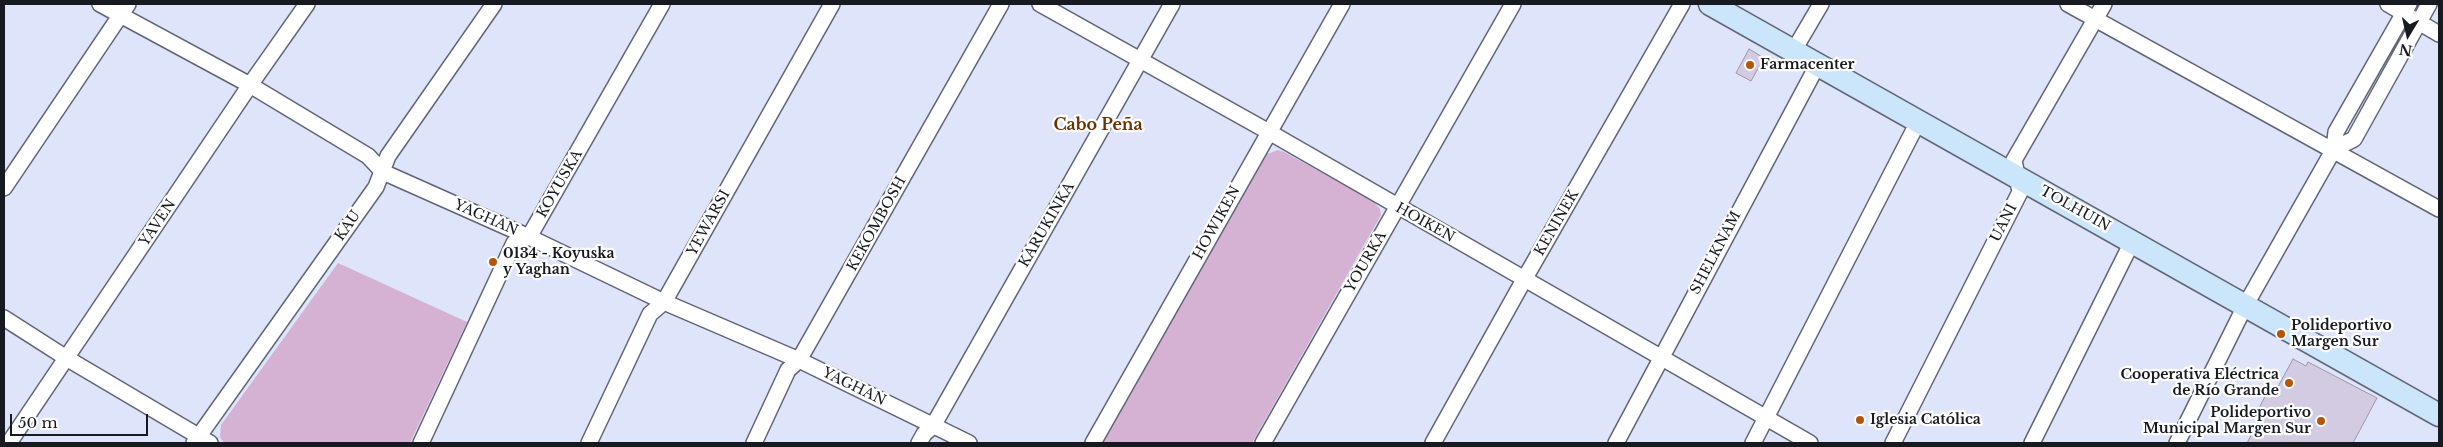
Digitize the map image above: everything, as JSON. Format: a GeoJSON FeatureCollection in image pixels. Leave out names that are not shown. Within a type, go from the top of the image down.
{"type":"FeatureCollection","features":[{"type":"Feature","properties":{"kind":"street","name":"YAGHAN"},"geometry":{"type":"LineString","coordinates":[[100,4],[124,9],[368,156],[383,172],[529,237],[664,302],[799,360],[969,443]]}},
{"type":"Feature","properties":{"kind":"street","name":"YAVEN"},"geometry":{"type":"LineString","coordinates":[[9,443],[68,359],[250,85],[307,4]]}},
{"type":"Feature","properties":{"kind":"street","name":"KAU"},"geometry":{"type":"LineString","coordinates":[[201,441],[376,188],[388,156],[494,4]]}},
{"type":"Feature","properties":{"kind":"street","name":"KOYUSKA"},"geometry":{"type":"LineString","coordinates":[[421,443],[514,243],[529,237],[662,4]]}},
{"type":"Feature","properties":{"kind":"street","name":"YEWARSI"},"geometry":{"type":"LineString","coordinates":[[589,443],[650,314],[664,302],[832,4]]}},
{"type":"Feature","properties":{"kind":"street","name":"KEKOMBOSH"},"geometry":{"type":"LineString","coordinates":[[754,443],[788,370],[799,360],[1001,4]]}},
{"type":"Feature","properties":{"kind":"street","name":"HOIKEN"},"geometry":{"type":"LineString","coordinates":[[1040,4],[1269,132],[1810,443]]}},
{"type":"Feature","properties":{"kind":"street","name":"KARUKINKA"},"geometry":{"type":"LineString","coordinates":[[920,443],[924,434],[933,426],[1172,4]]}},
{"type":"Feature","properties":{"kind":"street","name":"HOWIKEN"},"geometry":{"type":"LineString","coordinates":[[1093,443],[1342,4]]}},
{"type":"Feature","properties":{"kind":"street","name":"YOURKA"},"geometry":{"type":"LineString","coordinates":[[1263,443],[1513,4]]}},
{"type":"Feature","properties":{"kind":"street","name":"KENINEK"},"geometry":{"type":"LineString","coordinates":[[1433,443],[1682,4]]}},
{"type":"Feature","properties":{"kind":"street","name":"TOLHUIN"},"geometry":{"type":"LineString","coordinates":[[1710,4],[1919,120],[2439,415]]}},
{"type":"Feature","properties":{"kind":"street"},"geometry":{"type":"LineString","coordinates":[[1794,50],[1821,4]]}},
{"type":"Feature","properties":{"kind":"street"},"geometry":{"type":"LineString","coordinates":[[2068,4],[2334,149],[2439,209]]}},
{"type":"Feature","properties":{"kind":"street","name":"UANI"},"geometry":{"type":"LineString","coordinates":[[1893,443],[2020,192],[2014,160],[2104,4]]}},
{"type":"Feature","properties":{"kind":"street"},"geometry":{"type":"LineString","coordinates":[[2388,4],[2406,8],[2419,22],[2439,34]]}},
{"type":"Feature","properties":{"kind":"street"},"geometry":{"type":"LineString","coordinates":[[2334,149],[2354,140],[2429,4]]}},
{"type":"Feature","properties":{"kind":"street"},"geometry":{"type":"LineString","coordinates":[[2177,443],[2245,306],[2334,149],[2336,132],[2406,8]]}},
{"type":"Feature","properties":{"kind":"street"},"geometry":{"type":"LineString","coordinates":[[4,188],[124,9]]}},
{"type":"Feature","properties":{"kind":"street","name":"SHELKNAM"},"geometry":{"type":"LineString","coordinates":[[1616,443],[1660,357],[1818,64]]}},
{"type":"Feature","properties":{"kind":"street"},"geometry":{"type":"LineString","coordinates":[[1753,443],[1919,120]]}},
{"type":"Feature","properties":{"kind":"street"},"geometry":{"type":"LineString","coordinates":[[2032,443],[2132,242]]}},
{"type":"Feature","properties":{"kind":"street"},"geometry":{"type":"LineString","coordinates":[[4,318],[201,441]]}},
{"type":"Feature","properties":{"kind":"shaded area"},"geometry":{"type":"Polygon","coordinates":[[[1278,150],[1372,200],[1380,209],[1381,215],[1252,443],[1100,443],[1263,159],[1267,154],[1278,150]]]}},
{"type":"Feature","properties":{"kind":"shaded area"},"geometry":{"type":"Polygon","coordinates":[[[338,263],[467,322],[410,443],[224,443],[220,437],[221,425],[338,263]]]}},
{"type":"Feature","properties":{"kind":"building","name":"Farmacenter"},"geometry":{"type":"Polygon","coordinates":[[[1749,49],[1764,58],[1751,81],[1736,73],[1749,49]]]}},
{"type":"Feature","properties":{"kind":"building","name":"Polideportivo Municipal Margen Sur"},"geometry":{"type":"Polygon","coordinates":[[[2293,359],[2306,366],[2308,362],[2377,398],[2353,443],[2247,443],[2264,411],[2259,408],[2268,391],[2274,394],[2293,359]]]}},
{"type":"Feature","properties":{"kind":"place","name":"Farmacenter"},"geometry":{"type":"Point","coordinates":[1750,65]}},
{"type":"Feature","properties":{"kind":"place","name":"0134 - Koyuska y Yaghan"},"geometry":{"type":"Point","coordinates":[493,262]}},
{"type":"Feature","properties":{"kind":"place","name":"Polideportivo Margen Sur"},"geometry":{"type":"Point","coordinates":[2281,334]}},
{"type":"Feature","properties":{"kind":"place","name":"Cooperativa Eléctrica de Río Grande"},"geometry":{"type":"Point","coordinates":[2289,383]}},
{"type":"Feature","properties":{"kind":"place","name":"Iglesia Católica"},"geometry":{"type":"Point","coordinates":[1860,420]}},
{"type":"Feature","properties":{"kind":"place","name":"Polideportivo Municipal Margen Sur"},"geometry":{"type":"Point","coordinates":[2321,421]}},
{"type":"Feature","properties":{"kind":"district","name":"Cabo Peña"},"geometry":{"type":"Point","coordinates":[1098,125]}}]}
